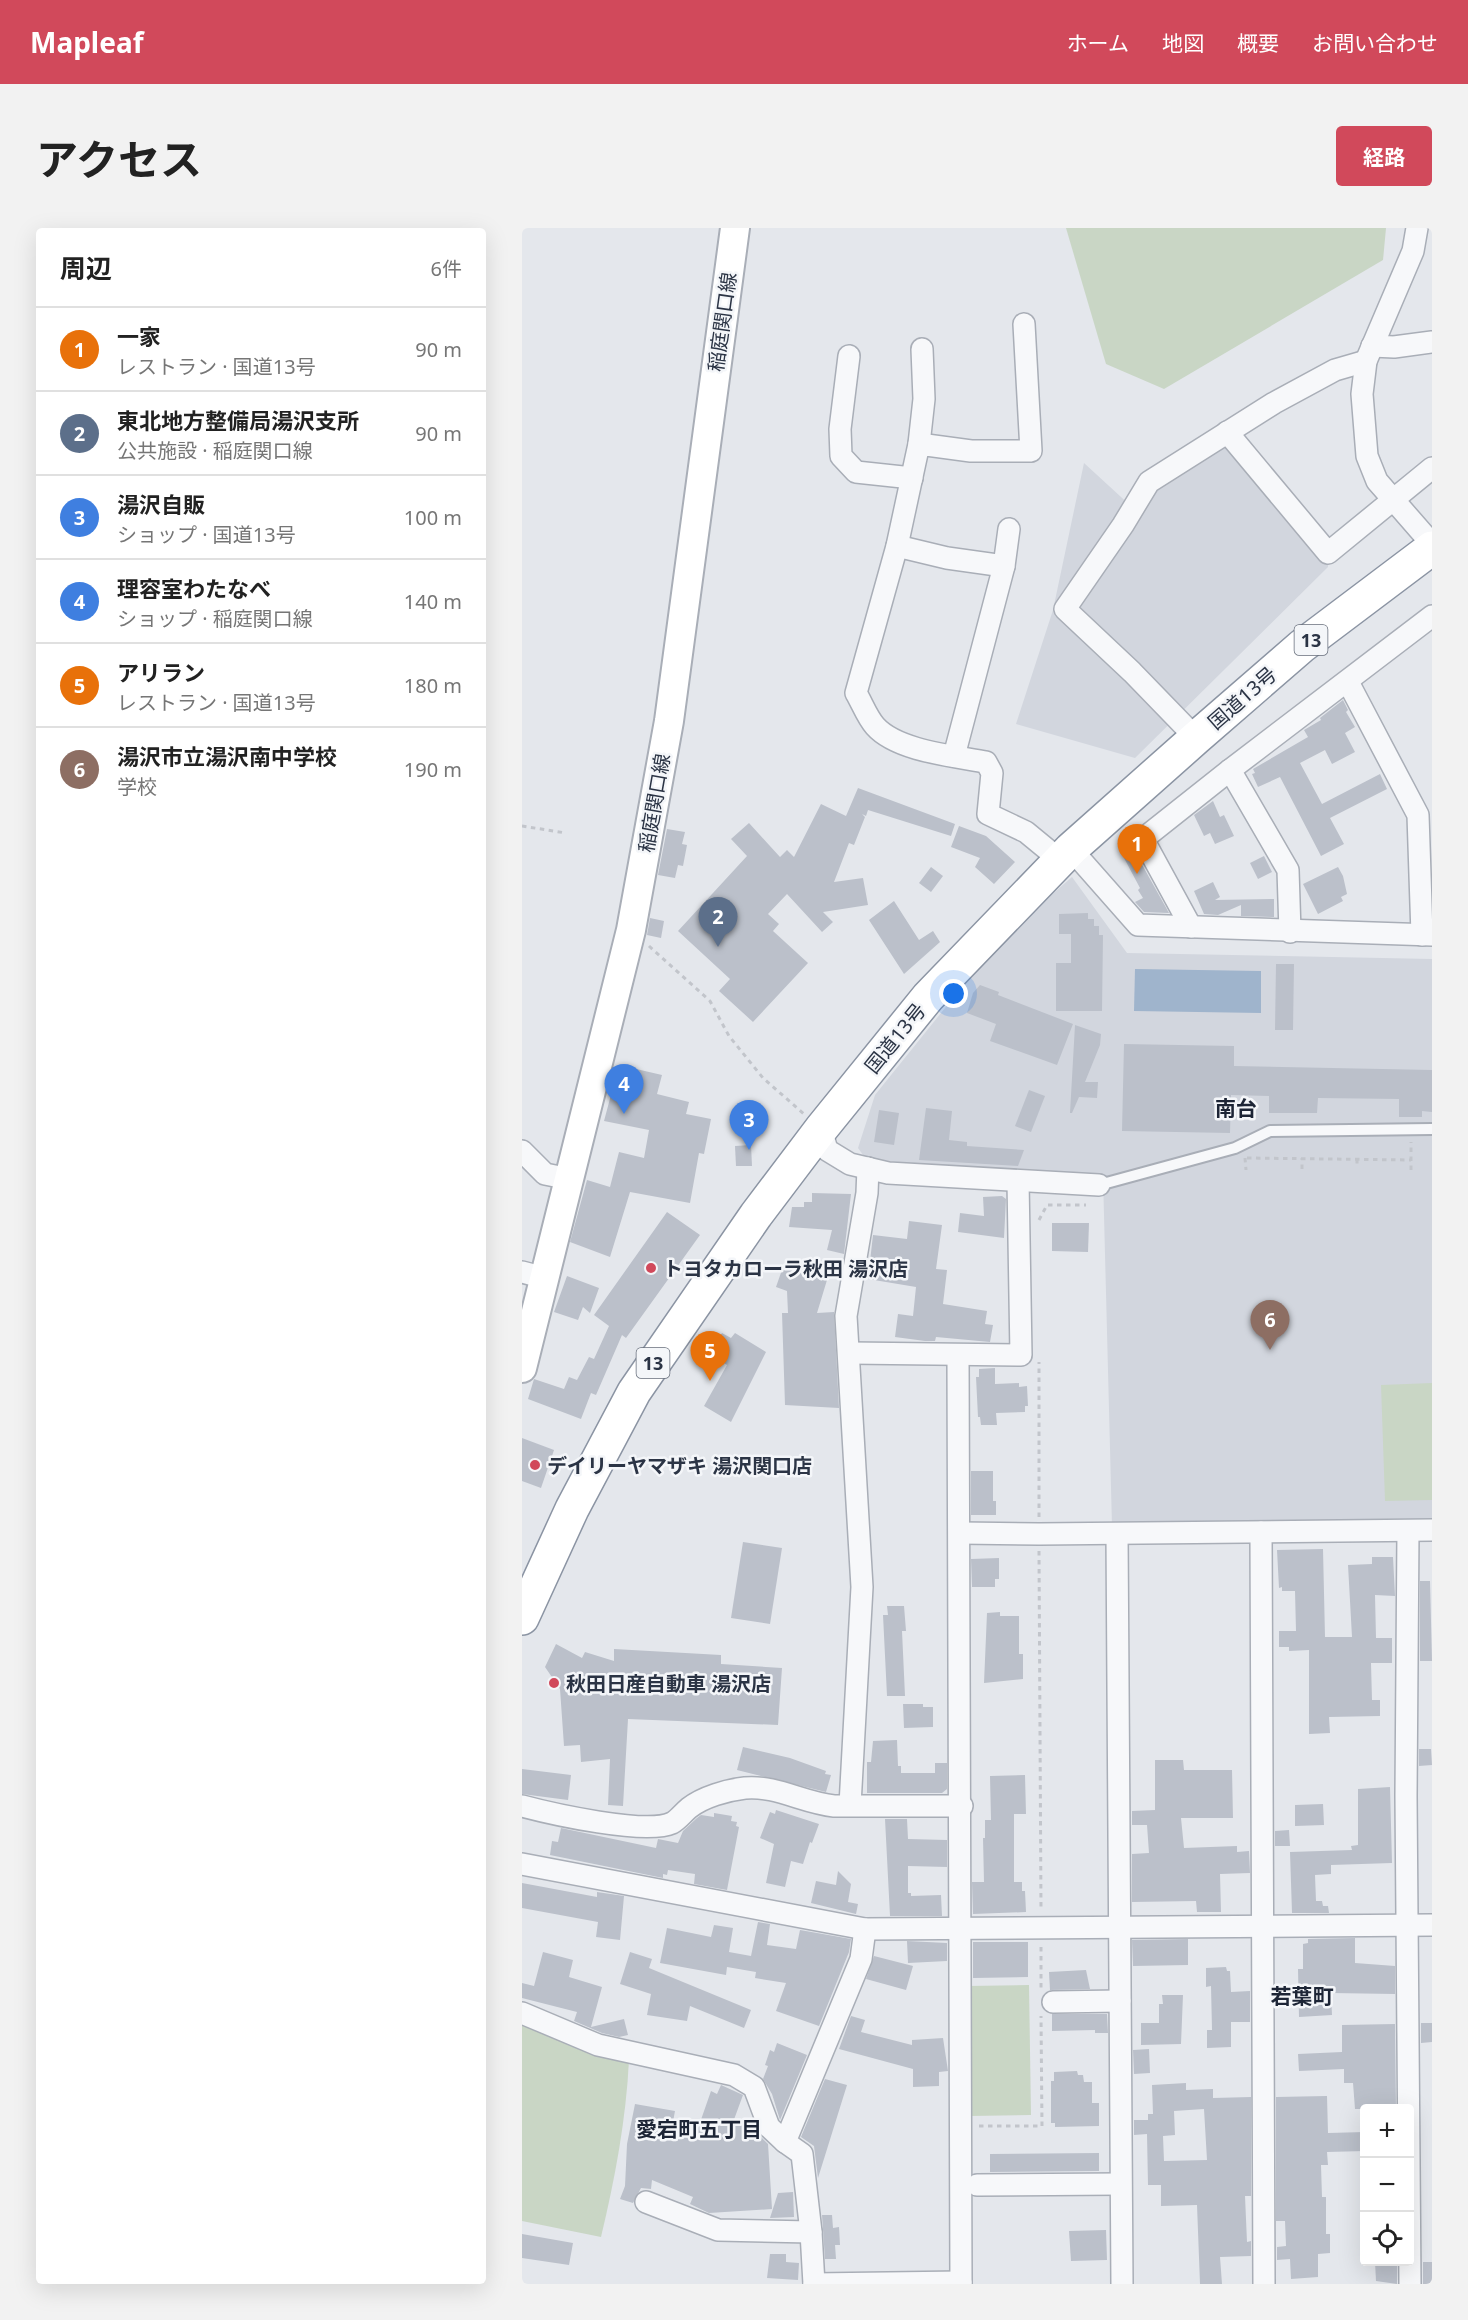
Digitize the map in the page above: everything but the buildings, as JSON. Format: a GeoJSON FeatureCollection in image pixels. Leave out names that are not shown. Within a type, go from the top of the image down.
{"type":"FeatureCollection","features":[{"type":"Feature","properties":{"kind":"highway","name":"国道13号"},"geometry":{"type":"LineString","coordinates":[[522,1618],[572,1509],[634,1392],[704,1287],[821,1129],[928,997],[1066,855],[1302,646],[1428,542]]}},
{"type":"Feature","properties":{"kind":"main road","name":"稲庭関口線"},"geometry":{"type":"LineString","coordinates":[[522,1368],[533,1275],[570,1179],[631,930],[669,721],[735,228]]}},
{"type":"Feature","properties":{"kind":"street"},"geometry":{"type":"LineString","coordinates":[[1417,228],[1413,251],[1405,273],[1369,353],[1362,394],[1367,456],[1377,481],[1428,542]]}},
{"type":"Feature","properties":{"kind":"street"},"geometry":{"type":"LineString","coordinates":[[919,444],[971,452],[1031,451],[1024,324]]}},
{"type":"Feature","properties":{"kind":"street"},"geometry":{"type":"LineString","coordinates":[[1196,738],[1132,672],[1065,609],[1123,525],[1149,482],[1274,403],[1369,353],[1432,342]]}},
{"type":"Feature","properties":{"kind":"street"},"geometry":{"type":"LineString","coordinates":[[922,349],[924,399],[919,444],[897,546],[856,693],[875,726],[895,740],[986,762],[992,773],[988,814],[1066,855],[1138,925],[1427,935],[1418,815],[1348,682]]}},
{"type":"Feature","properties":{"kind":"street"},"geometry":{"type":"LineString","coordinates":[[849,356],[840,429],[842,456],[856,472],[912,478]]}},
{"type":"Feature","properties":{"kind":"street"},"geometry":{"type":"LineString","coordinates":[[1227,432],[1328,553],[1432,468]]}},
{"type":"Feature","properties":{"kind":"street"},"geometry":{"type":"LineString","coordinates":[[954,756],[1004,566],[1009,529]]}},
{"type":"Feature","properties":{"kind":"street"},"geometry":{"type":"LineString","coordinates":[[897,546],[947,558],[1004,566]]}},
{"type":"Feature","properties":{"kind":"street"},"geometry":{"type":"LineString","coordinates":[[1191,927],[1143,839],[1432,616]]}},
{"type":"Feature","properties":{"kind":"street"},"geometry":{"type":"LineString","coordinates":[[1230,770],[1288,870],[1290,932]]}},
{"type":"Feature","properties":{"kind":"street"},"geometry":{"type":"LineString","coordinates":[[821,1129],[827,1150],[850,1164],[921,1176],[1018,1181],[1098,1195]]}},
{"type":"Feature","properties":{"kind":"street"},"geometry":{"type":"LineString","coordinates":[[522,1151],[537,1168],[546,1174],[570,1179]]}},
{"type":"Feature","properties":{"kind":"street"},"geometry":{"type":"LineString","coordinates":[[850,1805],[862,1587],[850,1353],[846,1316],[867,1193],[868,1168]]}},
{"type":"Feature","properties":{"kind":"street"},"geometry":{"type":"LineString","coordinates":[[850,1353],[1021,1355],[1018,1181]]}},
{"type":"Feature","properties":{"kind":"street"},"geometry":{"type":"LineString","coordinates":[[522,2013],[598,2044],[734,2075],[754,2087],[769,2127],[802,2154],[814,2284],[962,2283],[959,1928],[962,1806],[958,1355]]}},
{"type":"Feature","properties":{"kind":"street"},"geometry":{"type":"LineString","coordinates":[[960,1533],[1117,1534],[1432,1530]]}},
{"type":"Feature","properties":{"kind":"street"},"geometry":{"type":"LineString","coordinates":[[1408,1531],[1410,2284]]}},
{"type":"Feature","properties":{"kind":"street"},"geometry":{"type":"LineString","coordinates":[[1261,1532],[1264,2284]]}},
{"type":"Feature","properties":{"kind":"street"},"geometry":{"type":"LineString","coordinates":[[1117,1534],[1122,2284]]}},
{"type":"Feature","properties":{"kind":"street"},"geometry":{"type":"LineString","coordinates":[[522,1806],[561,1816],[645,1826],[674,1823],[699,1801],[743,1788],[783,1793],[818,1804],[962,1806]]}},
{"type":"Feature","properties":{"kind":"street"},"geometry":{"type":"LineString","coordinates":[[522,1864],[865,1929],[1432,1925]]}},
{"type":"Feature","properties":{"kind":"street"},"geometry":{"type":"LineString","coordinates":[[785,2142],[861,1959],[865,1929]]}},
{"type":"Feature","properties":{"kind":"street"},"geometry":{"type":"LineString","coordinates":[[1045,2003],[1120,2001]]}},
{"type":"Feature","properties":{"kind":"street"},"geometry":{"type":"LineString","coordinates":[[977,2185],[1120,2184]]}},
{"type":"Feature","properties":{"kind":"street"},"geometry":{"type":"LineString","coordinates":[[646,2202],[718,2230],[811,2232]]}},
{"type":"Feature","properties":{"kind":"lane"},"geometry":{"type":"LineString","coordinates":[[1098,1195],[1235,1148],[1270,1131],[1432,1129]]}},
{"type":"Feature","properties":{"kind":"path"},"geometry":{"type":"LineString","coordinates":[[522,826],[566,833]]}},
{"type":"Feature","properties":{"kind":"path"},"geometry":{"type":"LineString","coordinates":[[631,930],[710,1001],[729,1036],[763,1078],[821,1129]]}},
{"type":"Feature","properties":{"kind":"path"},"geometry":{"type":"LineString","coordinates":[[1245,1158],[1246,1170]]}},
{"type":"Feature","properties":{"kind":"path"},"geometry":{"type":"LineString","coordinates":[[1302,1158],[1302,1169]]}},
{"type":"Feature","properties":{"kind":"path"},"geometry":{"type":"LineString","coordinates":[[1240,1159],[1411,1160]]}},
{"type":"Feature","properties":{"kind":"path"},"geometry":{"type":"LineString","coordinates":[[1357,1159],[1357,1168]]}},
{"type":"Feature","properties":{"kind":"path"},"geometry":{"type":"LineString","coordinates":[[1039,1230],[1039,1218],[1047,1205],[1098,1195]]}},
{"type":"Feature","properties":{"kind":"path"},"geometry":{"type":"LineString","coordinates":[[978,2126],[1042,2126],[1045,2003],[1041,1927],[1039,1359]]}},
{"type":"Feature","properties":{"kind":"shaded area"},"geometry":{"type":"Polygon","coordinates":[[[1227,432],[1328,553],[1328,567],[1135,758],[1016,724],[1053,610],[1084,463],[1133,508],[1227,432]]]}},
{"type":"Feature","properties":{"kind":"shaded area"},"geometry":{"type":"Polygon","coordinates":[[[1072,877],[1127,953],[1432,959],[1432,1524],[1112,1526],[1103,1176],[1035,1175],[866,1159],[858,1148],[875,1095],[970,977],[1025,918],[1072,877]]]}},
{"type":"Feature","properties":{"kind":"green space"},"geometry":{"type":"Polygon","coordinates":[[[1066,228],[1386,228],[1383,260],[1164,389],[1106,364],[1066,228]]]}},
{"type":"Feature","properties":{"kind":"green space"},"geometry":{"type":"Polygon","coordinates":[[[1432,1383],[1432,1500],[1385,1501],[1381,1385],[1432,1383]]]}},
{"type":"Feature","properties":{"kind":"green space"},"geometry":{"type":"Polygon","coordinates":[[[1029,1985],[1031,2115],[969,2116],[967,1986],[1029,1985]]]}},
{"type":"Feature","properties":{"kind":"green space"},"geometry":{"type":"Polygon","coordinates":[[[522,2019],[629,2060],[619,2149],[601,2237],[522,2221],[522,2019]]]}},
{"type":"Feature","properties":{"kind":"water"},"geometry":{"type":"Polygon","coordinates":[[[1135,969],[1261,971],[1261,1013],[1134,1011],[1135,969]]]}},
{"type":"Feature","properties":{"kind":"place","name":"一家"},"geometry":{"type":"Point","coordinates":[1137,874]}},
{"type":"Feature","properties":{"kind":"place","name":"東北地方整備局湯沢支所"},"geometry":{"type":"Point","coordinates":[718,947]}},
{"type":"Feature","properties":{"kind":"place","name":"理容室わたなべ"},"geometry":{"type":"Point","coordinates":[624,1114]}},
{"type":"Feature","properties":{"kind":"place","name":"湯沢自販"},"geometry":{"type":"Point","coordinates":[749,1150]}},
{"type":"Feature","properties":{"kind":"place","name":"トヨタカローラ秋田 湯沢店"},"geometry":{"type":"Point","coordinates":[651,1268]}},
{"type":"Feature","properties":{"kind":"place","name":"湯沢市立湯沢南中学校"},"geometry":{"type":"Point","coordinates":[1270,1350]}},
{"type":"Feature","properties":{"kind":"place","name":"アリラン"},"geometry":{"type":"Point","coordinates":[710,1381]}},
{"type":"Feature","properties":{"kind":"place","name":"デイリーヤマザキ 湯沢関口店"},"geometry":{"type":"Point","coordinates":[535,1465]}},
{"type":"Feature","properties":{"kind":"place","name":"秋田日産自動車 湯沢店"},"geometry":{"type":"Point","coordinates":[554,1683]}},
{"type":"Feature","properties":{"kind":"district","name":"南台"},"geometry":{"type":"Point","coordinates":[1236,1108]}},
{"type":"Feature","properties":{"kind":"district","name":"若葉町"},"geometry":{"type":"Point","coordinates":[1302,1996]}},
{"type":"Feature","properties":{"kind":"district","name":"愛宕町五丁目"},"geometry":{"type":"Point","coordinates":[699,2129]}}]}
